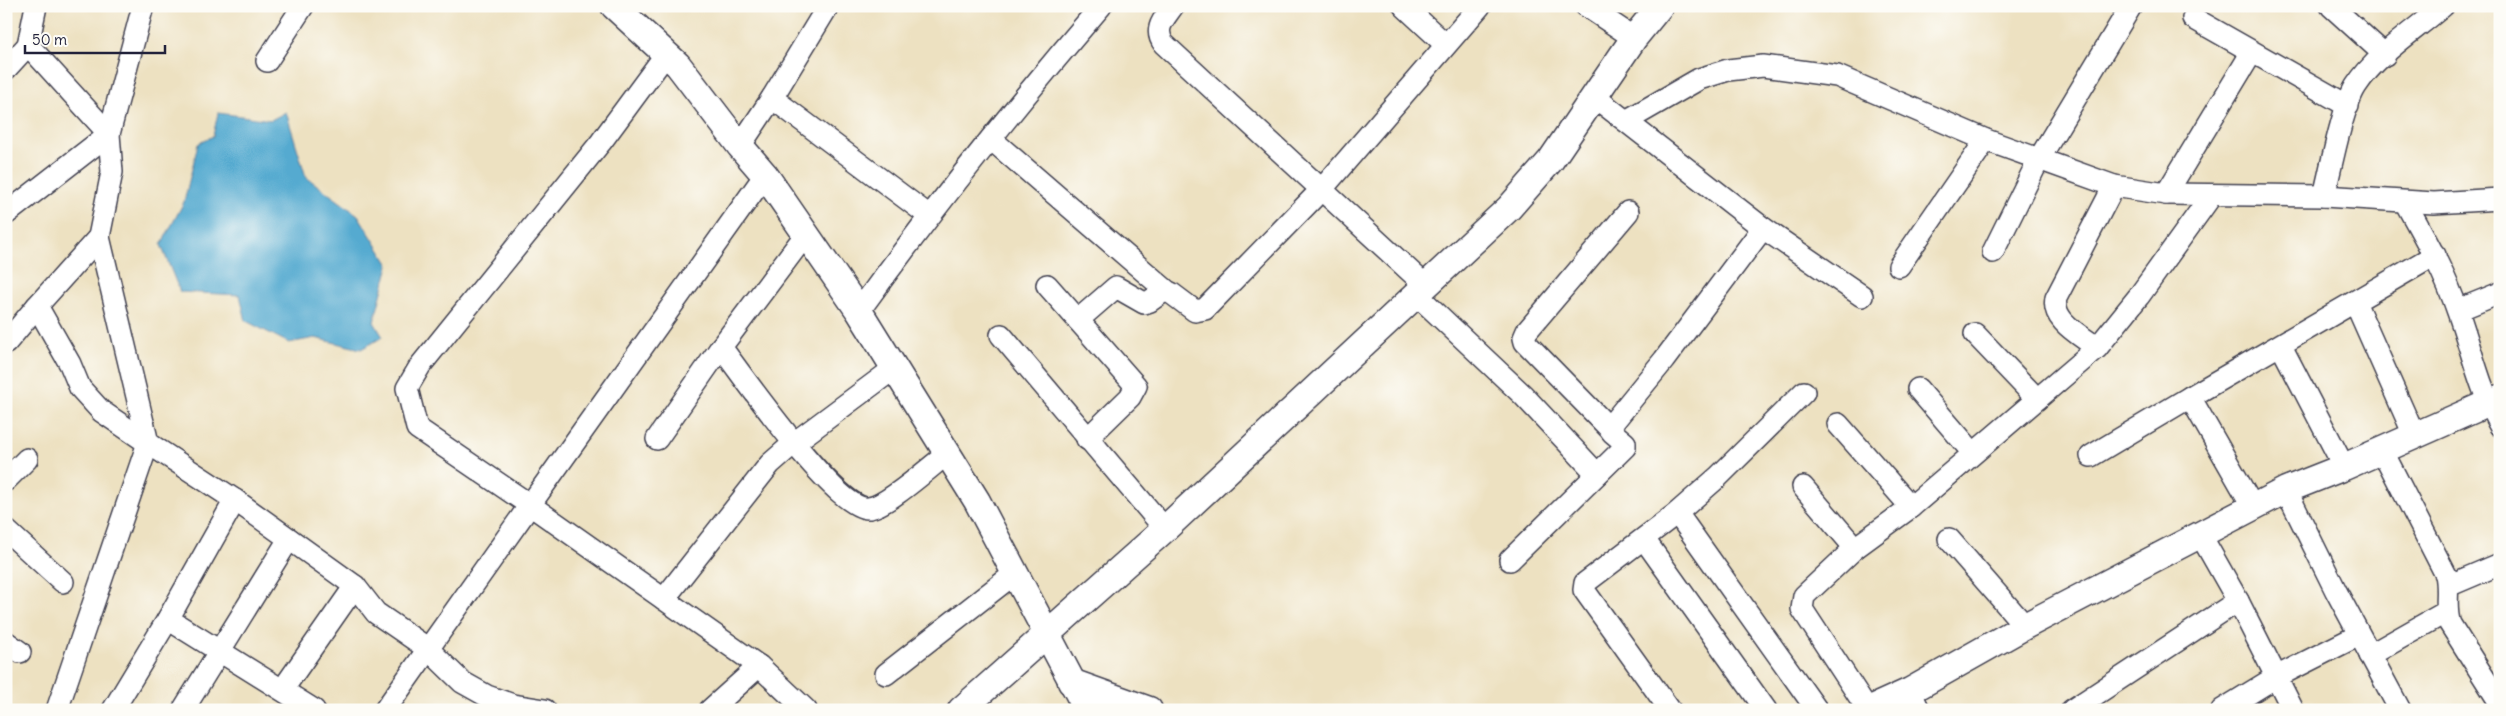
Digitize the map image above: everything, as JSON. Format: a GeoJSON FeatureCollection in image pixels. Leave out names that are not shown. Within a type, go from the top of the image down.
{"type":"FeatureCollection","features":[{"type":"Feature","properties":{"kind":"street"},"geometry":{"type":"LineString","coordinates":[[6,69],[28,45],[36,6]]}},
{"type":"Feature","properties":{"kind":"street"},"geometry":{"type":"LineString","coordinates":[[57,710],[148,443],[100,237],[112,172],[109,134],[143,6]]}},
{"type":"Feature","properties":{"kind":"street"},"geometry":{"type":"LineString","coordinates":[[267,61],[303,6]]}},
{"type":"Feature","properties":{"kind":"street"},"geometry":{"type":"LineString","coordinates":[[614,6],[678,65],[740,146],[765,175],[859,311],[896,367],[947,454],[977,500],[1014,574],[1087,710]]}},
{"type":"Feature","properties":{"kind":"street"},"geometry":{"type":"LineString","coordinates":[[740,146],[772,98],[828,6]]}},
{"type":"Feature","properties":{"kind":"street"},"geometry":{"type":"LineString","coordinates":[[859,311],[928,215],[1100,6]]}},
{"type":"Feature","properties":{"kind":"street"},"geometry":{"type":"LineString","coordinates":[[1173,6],[1161,22],[1158,30],[1164,44],[1322,189],[1523,395],[1597,474]]}},
{"type":"Feature","properties":{"kind":"street"},"geometry":{"type":"LineString","coordinates":[[1404,6],[1446,44]]}},
{"type":"Feature","properties":{"kind":"street"},"geometry":{"type":"LineString","coordinates":[[991,139],[1168,292],[1192,309],[1201,311],[1322,189],[1480,6]]}},
{"type":"Feature","properties":{"kind":"street"},"geometry":{"type":"LineString","coordinates":[[1586,6],[1634,38]]}},
{"type":"Feature","properties":{"kind":"street"},"geometry":{"type":"LineString","coordinates":[[961,710],[1165,529],[1509,208],[1551,160],[1596,98],[1634,38],[1660,6]]}},
{"type":"Feature","properties":{"kind":"street"},"geometry":{"type":"LineString","coordinates":[[1993,252],[2039,159],[2131,6]]}},
{"type":"Feature","properties":{"kind":"street"},"geometry":{"type":"LineString","coordinates":[[2331,6],[2385,55]]}},
{"type":"Feature","properties":{"kind":"street"},"geometry":{"type":"LineString","coordinates":[[2324,196],[2348,106],[2355,88],[2369,70],[2385,55],[2443,6]]}},
{"type":"Feature","properties":{"kind":"street"},"geometry":{"type":"LineString","coordinates":[[2193,18],[2348,106]]}},
{"type":"Feature","properties":{"kind":"street"},"geometry":{"type":"LineString","coordinates":[[28,45],[109,134]]}},
{"type":"Feature","properties":{"kind":"street"},"geometry":{"type":"LineString","coordinates":[[2166,194],[2252,52]]}},
{"type":"Feature","properties":{"kind":"street"},"geometry":{"type":"LineString","coordinates":[[666,54],[600,142],[420,366],[407,388],[417,428],[759,666],[806,710]]}},
{"type":"Feature","properties":{"kind":"street"},"geometry":{"type":"LineString","coordinates":[[1626,121],[1699,79],[1728,70],[1763,66],[1836,76],[1986,140],[2114,186],[2166,194],[2211,196],[2324,196],[2434,203],[2500,199]]}},
{"type":"Feature","properties":{"kind":"street"},"geometry":{"type":"LineString","coordinates":[[772,98],[928,215]]}},
{"type":"Feature","properties":{"kind":"street"},"geometry":{"type":"LineString","coordinates":[[1596,98],[1763,228],[1862,296]]}},
{"type":"Feature","properties":{"kind":"street"},"geometry":{"type":"LineString","coordinates":[[6,214],[109,134]]}},
{"type":"Feature","properties":{"kind":"street"},"geometry":{"type":"LineString","coordinates":[[1899,266],[1986,140]]}},
{"type":"Feature","properties":{"kind":"street"},"geometry":{"type":"LineString","coordinates":[[385,710],[427,648],[765,175]]}},
{"type":"Feature","properties":{"kind":"street"},"geometry":{"type":"LineString","coordinates":[[2096,348],[2059,318],[2054,306],[2056,298],[2114,186]]}},
{"type":"Feature","properties":{"kind":"street"},"geometry":{"type":"LineString","coordinates":[[2211,196],[2139,296],[2096,348],[1911,507],[1855,548],[1804,596],[1801,604],[1868,710],[1915,700],[2025,626],[2200,534],[2286,490],[2344,467],[2493,400]]}},
{"type":"Feature","properties":{"kind":"street"},"geometry":{"type":"LineString","coordinates":[[2405,202],[2435,255],[2493,400],[2500,426]]}},
{"type":"Feature","properties":{"kind":"street"},"geometry":{"type":"LineString","coordinates":[[1510,560],[1626,445],[1524,342],[1524,338],[1527,331],[1628,212]]}},
{"type":"Feature","properties":{"kind":"street"},"geometry":{"type":"LineString","coordinates":[[1610,429],[1611,425],[1664,360],[1763,228]]}},
{"type":"Feature","properties":{"kind":"street"},"geometry":{"type":"LineString","coordinates":[[656,439],[721,347],[806,234]]}},
{"type":"Feature","properties":{"kind":"street"},"geometry":{"type":"LineString","coordinates":[[6,343],[100,237]]}},
{"type":"Feature","properties":{"kind":"street"},"geometry":{"type":"LineString","coordinates":[[2091,456],[2435,255]]}},
{"type":"Feature","properties":{"kind":"street"},"geometry":{"type":"LineString","coordinates":[[1048,285],[1136,386],[1130,397],[1087,439]]}},
{"type":"Feature","properties":{"kind":"street"},"geometry":{"type":"LineString","coordinates":[[1078,320],[1116,287],[1144,303],[1150,302],[1164,291],[1168,292]]}},
{"type":"Feature","properties":{"kind":"street"},"geometry":{"type":"LineString","coordinates":[[2458,310],[2500,293]]}},
{"type":"Feature","properties":{"kind":"street"},"geometry":{"type":"LineString","coordinates":[[2355,302],[2414,435]]}},
{"type":"Feature","properties":{"kind":"street"},"geometry":{"type":"LineString","coordinates":[[37,306],[70,364],[80,388],[101,412],[235,500],[355,586],[376,613],[427,648],[462,682],[487,696],[513,705],[545,710]]}},
{"type":"Feature","properties":{"kind":"street"},"geometry":{"type":"LineString","coordinates":[[1975,334],[2037,399]]}},
{"type":"Feature","properties":{"kind":"street"},"geometry":{"type":"LineString","coordinates":[[1001,335],[1165,529]]}},
{"type":"Feature","properties":{"kind":"street"},"geometry":{"type":"LineString","coordinates":[[2281,346],[2344,467]]}},
{"type":"Feature","properties":{"kind":"street"},"geometry":{"type":"LineString","coordinates":[[721,347],[794,442],[838,492],[853,504],[867,508],[882,504],[947,454]]}},
{"type":"Feature","properties":{"kind":"street"},"geometry":{"type":"LineString","coordinates":[[664,600],[739,500],[770,464],[794,442],[896,367]]}},
{"type":"Feature","properties":{"kind":"street"},"geometry":{"type":"LineString","coordinates":[[1918,388],[1973,453]]}},
{"type":"Feature","properties":{"kind":"street"},"geometry":{"type":"LineString","coordinates":[[1670,710],[1584,590],[1585,583],[1590,577],[1677,513],[1718,477],[1804,392]]}},
{"type":"Feature","properties":{"kind":"street"},"geometry":{"type":"LineString","coordinates":[[2190,397],[2253,507]]}},
{"type":"Feature","properties":{"kind":"street"},"geometry":{"type":"LineString","coordinates":[[1838,424],[1911,507]]}},
{"type":"Feature","properties":{"kind":"street"},"geometry":{"type":"LineString","coordinates":[[2382,450],[2446,575],[2448,586],[2446,612],[2456,636],[2500,703]]}},
{"type":"Feature","properties":{"kind":"street"},"geometry":{"type":"LineString","coordinates":[[6,480],[27,459]]}},
{"type":"Feature","properties":{"kind":"street"},"geometry":{"type":"LineString","coordinates":[[1803,488],[1855,548]]}},
{"type":"Feature","properties":{"kind":"street"},"geometry":{"type":"LineString","coordinates":[[2286,490],[2399,709]]}},
{"type":"Feature","properties":{"kind":"street"},"geometry":{"type":"LineString","coordinates":[[112,710],[168,619],[235,500]]}},
{"type":"Feature","properties":{"kind":"street"},"geometry":{"type":"LineString","coordinates":[[1677,513],[1817,710]]}},
{"type":"Feature","properties":{"kind":"street"},"geometry":{"type":"LineString","coordinates":[[6,530],[63,582]]}},
{"type":"Feature","properties":{"kind":"street"},"geometry":{"type":"LineString","coordinates":[[2200,534],[2238,601],[2292,710]]}},
{"type":"Feature","properties":{"kind":"street"},"geometry":{"type":"LineString","coordinates":[[183,710],[219,649],[289,539]]}},
{"type":"Feature","properties":{"kind":"street"},"geometry":{"type":"LineString","coordinates":[[1644,539],[1766,710]]}},
{"type":"Feature","properties":{"kind":"street"},"geometry":{"type":"LineString","coordinates":[[1949,539],[2025,626]]}},
{"type":"Feature","properties":{"kind":"street"},"geometry":{"type":"LineString","coordinates":[[2448,586],[2500,564]]}},
{"type":"Feature","properties":{"kind":"street"},"geometry":{"type":"LineString","coordinates":[[886,674],[1014,574]]}},
{"type":"Feature","properties":{"kind":"street"},"geometry":{"type":"LineString","coordinates":[[283,689],[355,586]]}},
{"type":"Feature","properties":{"kind":"street"},"geometry":{"type":"LineString","coordinates":[[2072,710],[2238,601]]}},
{"type":"Feature","properties":{"kind":"street"},"geometry":{"type":"LineString","coordinates":[[2370,655],[2446,612]]}},
{"type":"Feature","properties":{"kind":"street"},"geometry":{"type":"LineString","coordinates":[[168,619],[219,649],[314,710]]}},
{"type":"Feature","properties":{"kind":"street"},"geometry":{"type":"LineString","coordinates":[[2222,710],[2276,677],[2359,634]]}},
{"type":"Feature","properties":{"kind":"street"},"geometry":{"type":"LineString","coordinates":[[710,710],[759,666]]}},
{"type":"Feature","properties":{"kind":"street"},"geometry":{"type":"LineString","coordinates":[[1071,682],[1149,710]]}},
{"type":"Feature","properties":{"kind":"water"},"geometry":{"type":"Polygon","coordinates":[[[286,112],[306,177],[358,215],[389,265],[374,322],[383,337],[361,349],[315,338],[289,343],[246,321],[240,295],[180,292],[161,245],[184,202],[198,144],[213,136],[218,113],[271,120],[286,112]]]}}]}
